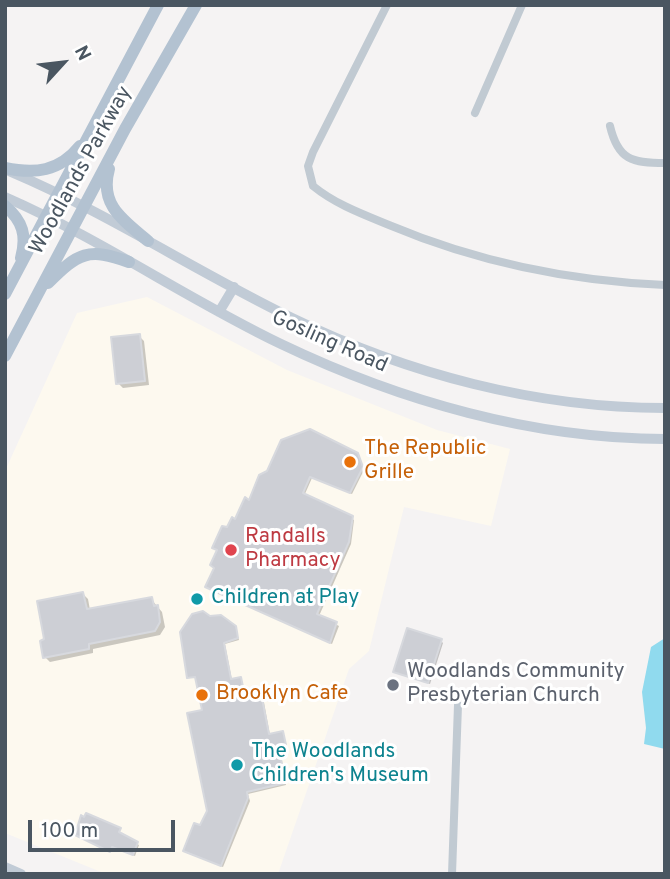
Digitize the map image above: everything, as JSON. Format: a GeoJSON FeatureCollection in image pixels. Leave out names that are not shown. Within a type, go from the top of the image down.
{"type":"FeatureCollection","features":[{"type":"Feature","properties":{"kind":"main road","name":"Woodlands Parkway"},"geometry":{"type":"LineString","coordinates":[[5,294],[158,5]]}},
{"type":"Feature","properties":{"kind":"main road","name":"Woodlands Parkway"},"geometry":{"type":"LineString","coordinates":[[5,356],[196,5]]}},
{"type":"Feature","properties":{"kind":"main road"},"geometry":{"type":"LineString","coordinates":[[5,169],[30,172],[50,169],[76,151],[91,132]]}},
{"type":"Feature","properties":{"kind":"main road"},"geometry":{"type":"LineString","coordinates":[[113,154],[105,190],[108,201],[113,211],[148,241]]}},
{"type":"Feature","properties":{"kind":"main road","name":"Gosling Road"},"geometry":{"type":"LineString","coordinates":[[5,169],[59,193],[293,318],[389,360],[441,376],[554,401],[665,408]]}},
{"type":"Feature","properties":{"kind":"main road","name":"Gosling Road"},"geometry":{"type":"LineString","coordinates":[[5,197],[47,215],[281,344],[379,388],[423,402],[551,430],[665,439]]}},
{"type":"Feature","properties":{"kind":"main road"},"geometry":{"type":"LineString","coordinates":[[5,206],[22,225],[25,241],[18,272]]}},
{"type":"Feature","properties":{"kind":"main road"},"geometry":{"type":"LineString","coordinates":[[38,293],[64,267],[82,255],[107,254],[129,262]]}},
{"type":"Feature","properties":{"kind":"main road"},"geometry":{"type":"LineString","coordinates":[[219,312],[234,288]]}},
{"type":"Feature","properties":{"kind":"main road"},"geometry":{"type":"LineString","coordinates":[[5,867],[21,874]]}},
{"type":"Feature","properties":{"kind":"street"},"geometry":{"type":"LineString","coordinates":[[387,5],[313,152],[308,166],[313,186],[326,197],[348,208],[452,250],[551,273],[665,285]]}},
{"type":"Feature","properties":{"kind":"street"},"geometry":{"type":"LineString","coordinates":[[475,113],[522,5]]}},
{"type":"Feature","properties":{"kind":"street"},"geometry":{"type":"LineString","coordinates":[[610,126],[614,145],[626,157],[641,163],[665,163]]}},
{"type":"Feature","properties":{"kind":"street"},"geometry":{"type":"LineString","coordinates":[[452,874],[458,705]]}},
{"type":"Feature","properties":{"kind":"shaded area"},"geometry":{"type":"Polygon","coordinates":[[[147,297],[287,370],[437,430],[510,449],[491,526],[404,507],[369,651],[349,669],[278,874],[106,874],[5,833],[5,471],[77,313],[147,297]]]}},
{"type":"Feature","properties":{"kind":"water"},"geometry":{"type":"Polygon","coordinates":[[[665,638],[665,749],[644,744],[646,728],[642,692],[651,647],[665,638]]]}},
{"type":"Feature","properties":{"kind":"building"},"geometry":{"type":"Polygon","coordinates":[[[140,334],[145,381],[116,384],[111,337],[140,334]]]}},
{"type":"Feature","properties":{"kind":"building"},"geometry":{"type":"Polygon","coordinates":[[[310,429],[358,453],[363,467],[350,493],[310,477],[303,493],[353,516],[349,542],[317,614],[337,622],[330,643],[205,587],[214,568],[210,565],[217,550],[212,548],[222,526],[227,527],[232,517],[235,519],[245,497],[249,500],[259,475],[267,471],[281,440],[310,429]]]}},
{"type":"Feature","properties":{"kind":"building"},"geometry":{"type":"Polygon","coordinates":[[[83,592],[87,609],[152,597],[154,606],[158,605],[160,622],[155,631],[89,644],[89,649],[43,658],[40,641],[44,639],[37,601],[83,592]]]}},
{"type":"Feature","properties":{"kind":"building"},"geometry":{"type":"Polygon","coordinates":[[[203,611],[210,616],[221,615],[236,626],[238,638],[224,643],[231,679],[241,677],[245,697],[261,693],[269,734],[283,731],[286,745],[279,747],[285,783],[247,792],[248,798],[221,866],[183,851],[194,823],[200,825],[207,811],[187,713],[202,710],[195,677],[187,678],[180,632],[192,614],[203,611]]]}},
{"type":"Feature","properties":{"kind":"building"},"geometry":{"type":"Polygon","coordinates":[[[407,628],[442,639],[428,683],[393,672],[407,628]]]}},
{"type":"Feature","properties":{"kind":"building"},"geometry":{"type":"Polygon","coordinates":[[[86,813],[121,828],[119,832],[138,842],[133,855],[112,847],[110,852],[75,835],[81,815],[84,817],[86,813]]]}},
{"type":"Feature","properties":{"kind":"place","name":"The Republic Grille"},"geometry":{"type":"Point","coordinates":[350,462]}},
{"type":"Feature","properties":{"kind":"place","name":"Randalls Pharmacy"},"geometry":{"type":"Point","coordinates":[231,550]}},
{"type":"Feature","properties":{"kind":"place","name":"Children at Play"},"geometry":{"type":"Point","coordinates":[197,599]}},
{"type":"Feature","properties":{"kind":"place","name":"Woodlands Community Presbyterian Church"},"geometry":{"type":"Point","coordinates":[393,685]}},
{"type":"Feature","properties":{"kind":"place","name":"Brooklyn Cafe"},"geometry":{"type":"Point","coordinates":[202,695]}},
{"type":"Feature","properties":{"kind":"place","name":"The Woodlands Children's Museum"},"geometry":{"type":"Point","coordinates":[237,765]}}]}
